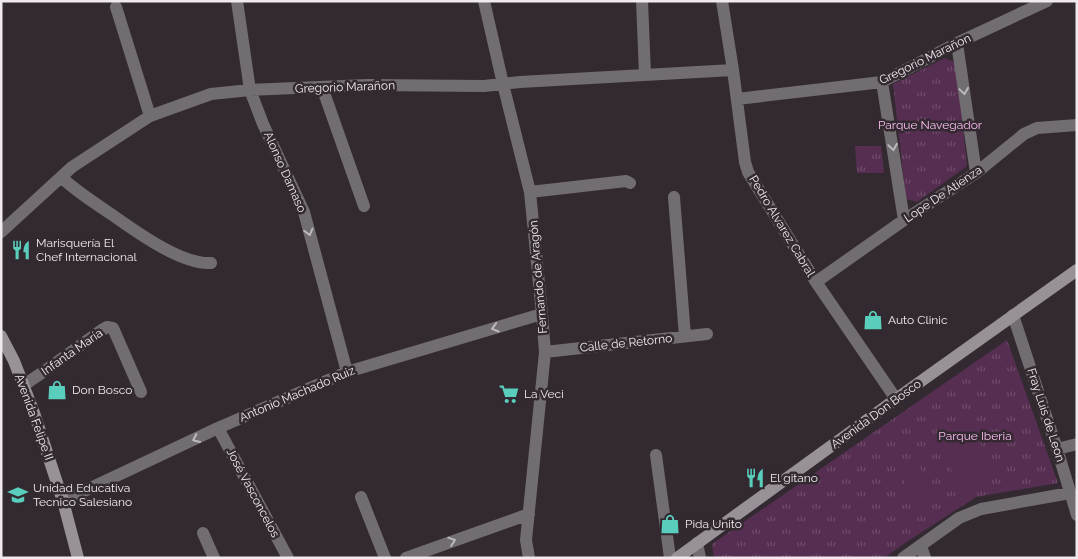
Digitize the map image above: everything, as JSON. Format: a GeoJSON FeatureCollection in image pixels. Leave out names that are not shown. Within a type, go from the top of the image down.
{"type":"FeatureCollection","features":[{"type":"Feature","properties":{"kind":"main road","name":"Avenida Don Bosco"},"geometry":{"type":"LineString","coordinates":[[677,558],[1077,270]]}},
{"type":"Feature","properties":{"kind":"main road","name":"Avenida Felipe II"},"geometry":{"type":"LineString","coordinates":[[1,336],[24,385],[44,441],[63,501],[78,558]]}},
{"type":"Feature","properties":{"kind":"street","name":"Alonso Damaso"},"geometry":{"type":"LineString","coordinates":[[236,1],[250,90],[263,124],[304,212],[347,372]]}},
{"type":"Feature","properties":{"kind":"street","name":"Fernando de Aragón"},"geometry":{"type":"LineString","coordinates":[[484,1],[530,192],[542,314],[545,352],[528,514],[526,540],[529,558]]}},
{"type":"Feature","properties":{"kind":"street"},"geometry":{"type":"LineString","coordinates":[[642,1],[645,75]]}},
{"type":"Feature","properties":{"kind":"street","name":"Pedro Alvarez Cabral"},"geometry":{"type":"LineString","coordinates":[[722,1],[748,172],[816,282],[896,399]]}},
{"type":"Feature","properties":{"kind":"street","name":"Gregorio Marañon"},"geometry":{"type":"LineString","coordinates":[[737,99],[882,82],[957,43],[1047,1]]}},
{"type":"Feature","properties":{"kind":"street"},"geometry":{"type":"LineString","coordinates":[[116,7],[150,116]]}},
{"type":"Feature","properties":{"kind":"street"},"geometry":{"type":"LineString","coordinates":[[957,43],[976,173]]}},
{"type":"Feature","properties":{"kind":"street","name":"Gregorio Marañon"},"geometry":{"type":"LineString","coordinates":[[1,232],[72,166],[150,116],[211,94],[250,90],[322,87],[484,86],[733,70]]}},
{"type":"Feature","properties":{"kind":"street"},"geometry":{"type":"LineString","coordinates":[[882,82],[904,220]]}},
{"type":"Feature","properties":{"kind":"street"},"geometry":{"type":"LineString","coordinates":[[322,87],[364,206]]}},
{"type":"Feature","properties":{"kind":"street","name":"Lope De Atienza"},"geometry":{"type":"LineString","coordinates":[[816,282],[904,220],[976,173],[1024,134],[1037,128],[1077,125]]}},
{"type":"Feature","properties":{"kind":"street"},"geometry":{"type":"LineString","coordinates":[[61,177],[72,188],[165,249],[188,258],[207,263],[210,262]]}},
{"type":"Feature","properties":{"kind":"street"},"geometry":{"type":"LineString","coordinates":[[530,192],[626,181],[630,183]]}},
{"type":"Feature","properties":{"kind":"street"},"geometry":{"type":"LineString","coordinates":[[674,197],[685,336]]}},
{"type":"Feature","properties":{"kind":"street","name":"Antonio Machado Ruiz"},"geometry":{"type":"LineString","coordinates":[[63,501],[218,428],[347,372],[542,314]]}},
{"type":"Feature","properties":{"kind":"street","name":"Fray Luis de Leon"},"geometry":{"type":"LineString","coordinates":[[1013,316],[1077,515]]}},
{"type":"Feature","properties":{"kind":"street","name":"Infanta María"},"geometry":{"type":"LineString","coordinates":[[24,385],[107,327],[113,328],[141,392]]}},
{"type":"Feature","properties":{"kind":"street","name":"Calle de Retorno"},"geometry":{"type":"LineString","coordinates":[[545,352],[708,334]]}},
{"type":"Feature","properties":{"kind":"street","name":"José Vasconcelos"},"geometry":{"type":"LineString","coordinates":[[218,428],[288,558]]}},
{"type":"Feature","properties":{"kind":"street"},"geometry":{"type":"LineString","coordinates":[[1057,449],[1077,444]]}},
{"type":"Feature","properties":{"kind":"street"},"geometry":{"type":"LineString","coordinates":[[656,455],[670,558]]}},
{"type":"Feature","properties":{"kind":"street"},"geometry":{"type":"LineString","coordinates":[[903,558],[923,552],[959,518],[981,509],[1070,493]]}},
{"type":"Feature","properties":{"kind":"street"},"geometry":{"type":"LineString","coordinates":[[362,497],[385,558]]}},
{"type":"Feature","properties":{"kind":"street"},"geometry":{"type":"LineString","coordinates":[[406,558],[528,514]]}},
{"type":"Feature","properties":{"kind":"street"},"geometry":{"type":"LineString","coordinates":[[203,533],[214,558]]}},
{"type":"Feature","properties":{"kind":"street"},"geometry":{"type":"LineString","coordinates":[[697,543],[700,558]]}},
{"type":"Feature","properties":{"kind":"green space","name":"Parque Navegador"},"geometry":{"type":"Polygon","coordinates":[[[945,58],[956,63],[967,166],[917,202],[906,199],[893,84],[945,58]]]}},
{"type":"Feature","properties":{"kind":"green space"},"geometry":{"type":"Polygon","coordinates":[[[855,146],[881,146],[884,173],[857,173],[855,146]]]}},
{"type":"Feature","properties":{"kind":"green space","name":"Parque Iberia"},"geometry":{"type":"Polygon","coordinates":[[[1007,340],[1058,483],[976,497],[884,558],[714,558],[712,544],[1007,340]]]}},
{"type":"Feature","properties":{"kind":"green space"},"geometry":{"type":"Polygon","coordinates":[[[973,419],[992,480],[958,491],[939,430],[973,419]]]}},
{"type":"Feature","properties":{"kind":"green space"},"geometry":{"type":"Polygon","coordinates":[[[918,460],[929,494],[910,500],[899,466],[918,460]]]}},
{"type":"Feature","properties":{"kind":"place","name":"Marisquería El Chef Internacional"},"geometry":{"type":"Point","coordinates":[21,250]}},
{"type":"Feature","properties":{"kind":"place","name":"Auto Clinic"},"geometry":{"type":"Point","coordinates":[873,320]}},
{"type":"Feature","properties":{"kind":"place","name":"Don Bosco"},"geometry":{"type":"Point","coordinates":[57,390]}},
{"type":"Feature","properties":{"kind":"place","name":"La Veci"},"geometry":{"type":"Point","coordinates":[509,394]}},
{"type":"Feature","properties":{"kind":"place","name":"El gitano"},"geometry":{"type":"Point","coordinates":[755,478]}},
{"type":"Feature","properties":{"kind":"place","name":"Unidad Educativa Tecnico Salesiano"},"geometry":{"type":"Point","coordinates":[18,495]}},
{"type":"Feature","properties":{"kind":"place","name":"Pida Unito"},"geometry":{"type":"Point","coordinates":[670,524]}}]}
